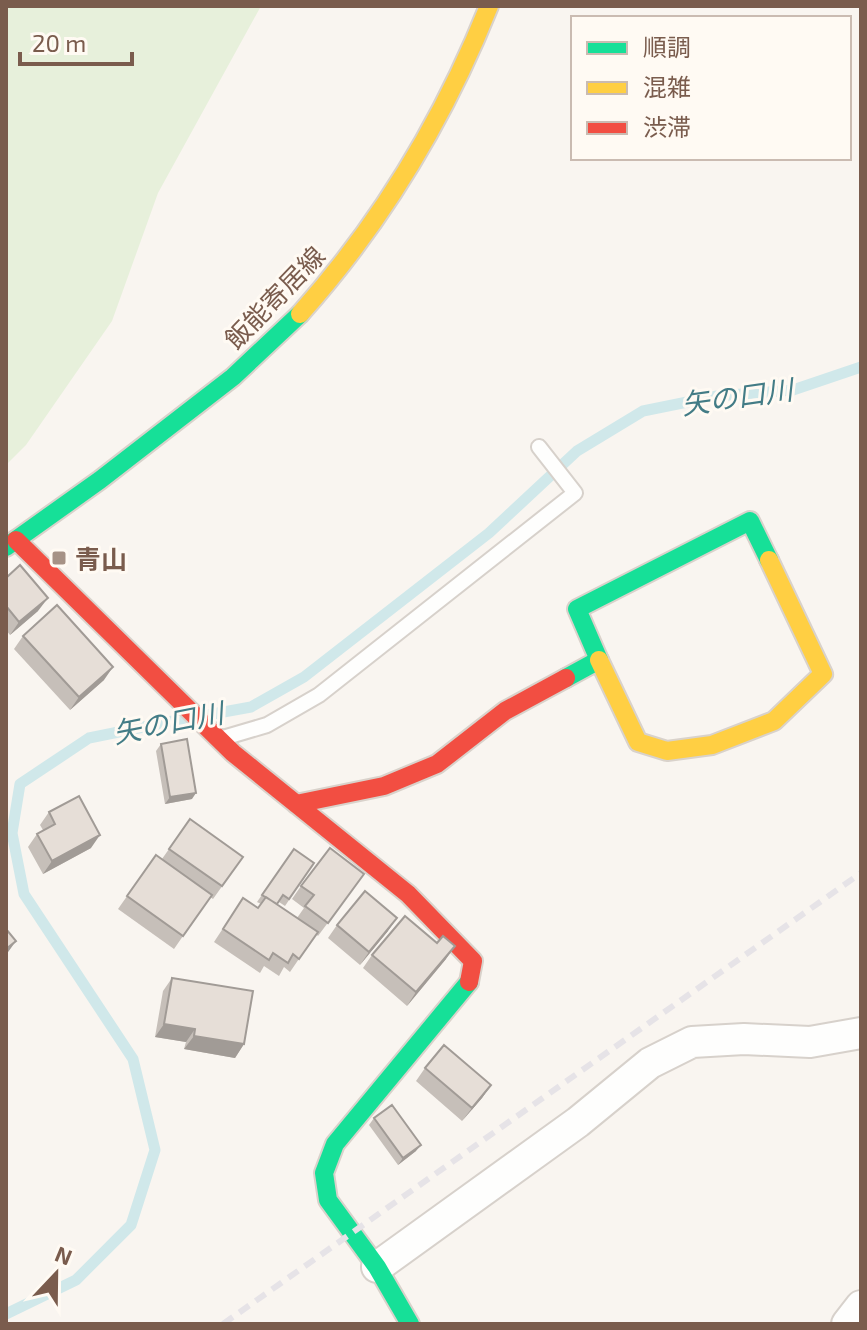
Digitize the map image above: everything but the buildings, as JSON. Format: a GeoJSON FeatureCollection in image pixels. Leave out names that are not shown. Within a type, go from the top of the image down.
{"type":"FeatureCollection","features":[{"type":"Feature","properties":{"kind":"street","name":"飯能寄居線"},"geometry":{"type":"LineString","coordinates":[[11,543],[149,444],[257,357],[359,245],[402,184],[441,115],[470,57],[489,6]]}},
{"type":"Feature","properties":{"kind":"street"},"geometry":{"type":"LineString","coordinates":[[750,521],[823,674],[774,721],[712,745],[667,751],[638,742],[599,660],[577,609],[750,521]]}},
{"type":"Feature","properties":{"kind":"street"},"geometry":{"type":"LineString","coordinates":[[11,543],[217,737],[408,894],[473,961],[468,986],[335,1144],[324,1173],[328,1200],[377,1267],[410,1324]]}},
{"type":"Feature","properties":{"kind":"street"},"geometry":{"type":"LineString","coordinates":[[296,804],[384,786],[437,764],[505,711],[599,660]]}},
{"type":"Feature","properties":{"kind":"street"},"geometry":{"type":"LineString","coordinates":[[377,1267],[578,1122],[650,1063],[692,1042],[744,1039],[810,1042],[861,1033]]}},
{"type":"Feature","properties":{"kind":"street"},"geometry":{"type":"LineString","coordinates":[[847,1324],[861,1306]]}},
{"type":"Feature","properties":{"kind":"lane"},"geometry":{"type":"LineString","coordinates":[[217,737],[267,725],[319,695],[575,493],[542,450]]}},
{"type":"Feature","properties":{"kind":"green space"},"geometry":{"type":"Polygon","coordinates":[[[6,6],[261,6],[158,193],[112,321],[26,445],[6,465],[6,6]]]}},
{"type":"Feature","properties":{"kind":"waterway","name":"矢の口川"},"geometry":{"type":"LineString","coordinates":[[207,715],[251,707],[304,677],[489,533],[577,451],[643,411],[717,396],[793,390],[861,367]]}},
{"type":"Feature","properties":{"kind":"waterway","name":"矢の口川"},"geometry":{"type":"LineString","coordinates":[[6,1314],[76,1280],[131,1225],[155,1150],[133,1059],[24,894],[12,833],[20,784],[89,738],[183,719]]}},
{"type":"Feature","properties":{"kind":"railway"},"geometry":{"type":"LineString","coordinates":[[223,1324],[861,873]]}},
{"type":"Feature","properties":{"kind":"traffic: fast"},"geometry":{"type":"LineString","coordinates":[[6,547],[100,480],[233,377],[300,314]]}},
{"type":"Feature","properties":{"kind":"traffic: fast"},"geometry":{"type":"LineString","coordinates":[[566,678],[599,660],[577,609],[750,521],[769,560]]}},
{"type":"Feature","properties":{"kind":"traffic: fast"},"geometry":{"type":"LineString","coordinates":[[410,1324],[377,1267],[328,1200],[324,1173],[335,1144],[469,982]]}},
{"type":"Feature","properties":{"kind":"traffic: slow"},"geometry":{"type":"LineString","coordinates":[[300,314],[358,243],[408,169],[452,90],[489,6]]}},
{"type":"Feature","properties":{"kind":"traffic: slow"},"geometry":{"type":"LineString","coordinates":[[599,660],[638,742],[667,751],[712,745],[774,721],[823,674],[769,560]]}},
{"type":"Feature","properties":{"kind":"traffic: jam"},"geometry":{"type":"LineString","coordinates":[[16,540],[233,753],[408,894],[473,961],[469,982]]}},
{"type":"Feature","properties":{"kind":"traffic: jam"},"geometry":{"type":"LineString","coordinates":[[296,804],[384,786],[437,764],[505,711],[566,678]]}},
{"type":"Feature","properties":{"kind":"place","name":"青山"},"geometry":{"type":"Point","coordinates":[59,558]}}]}
